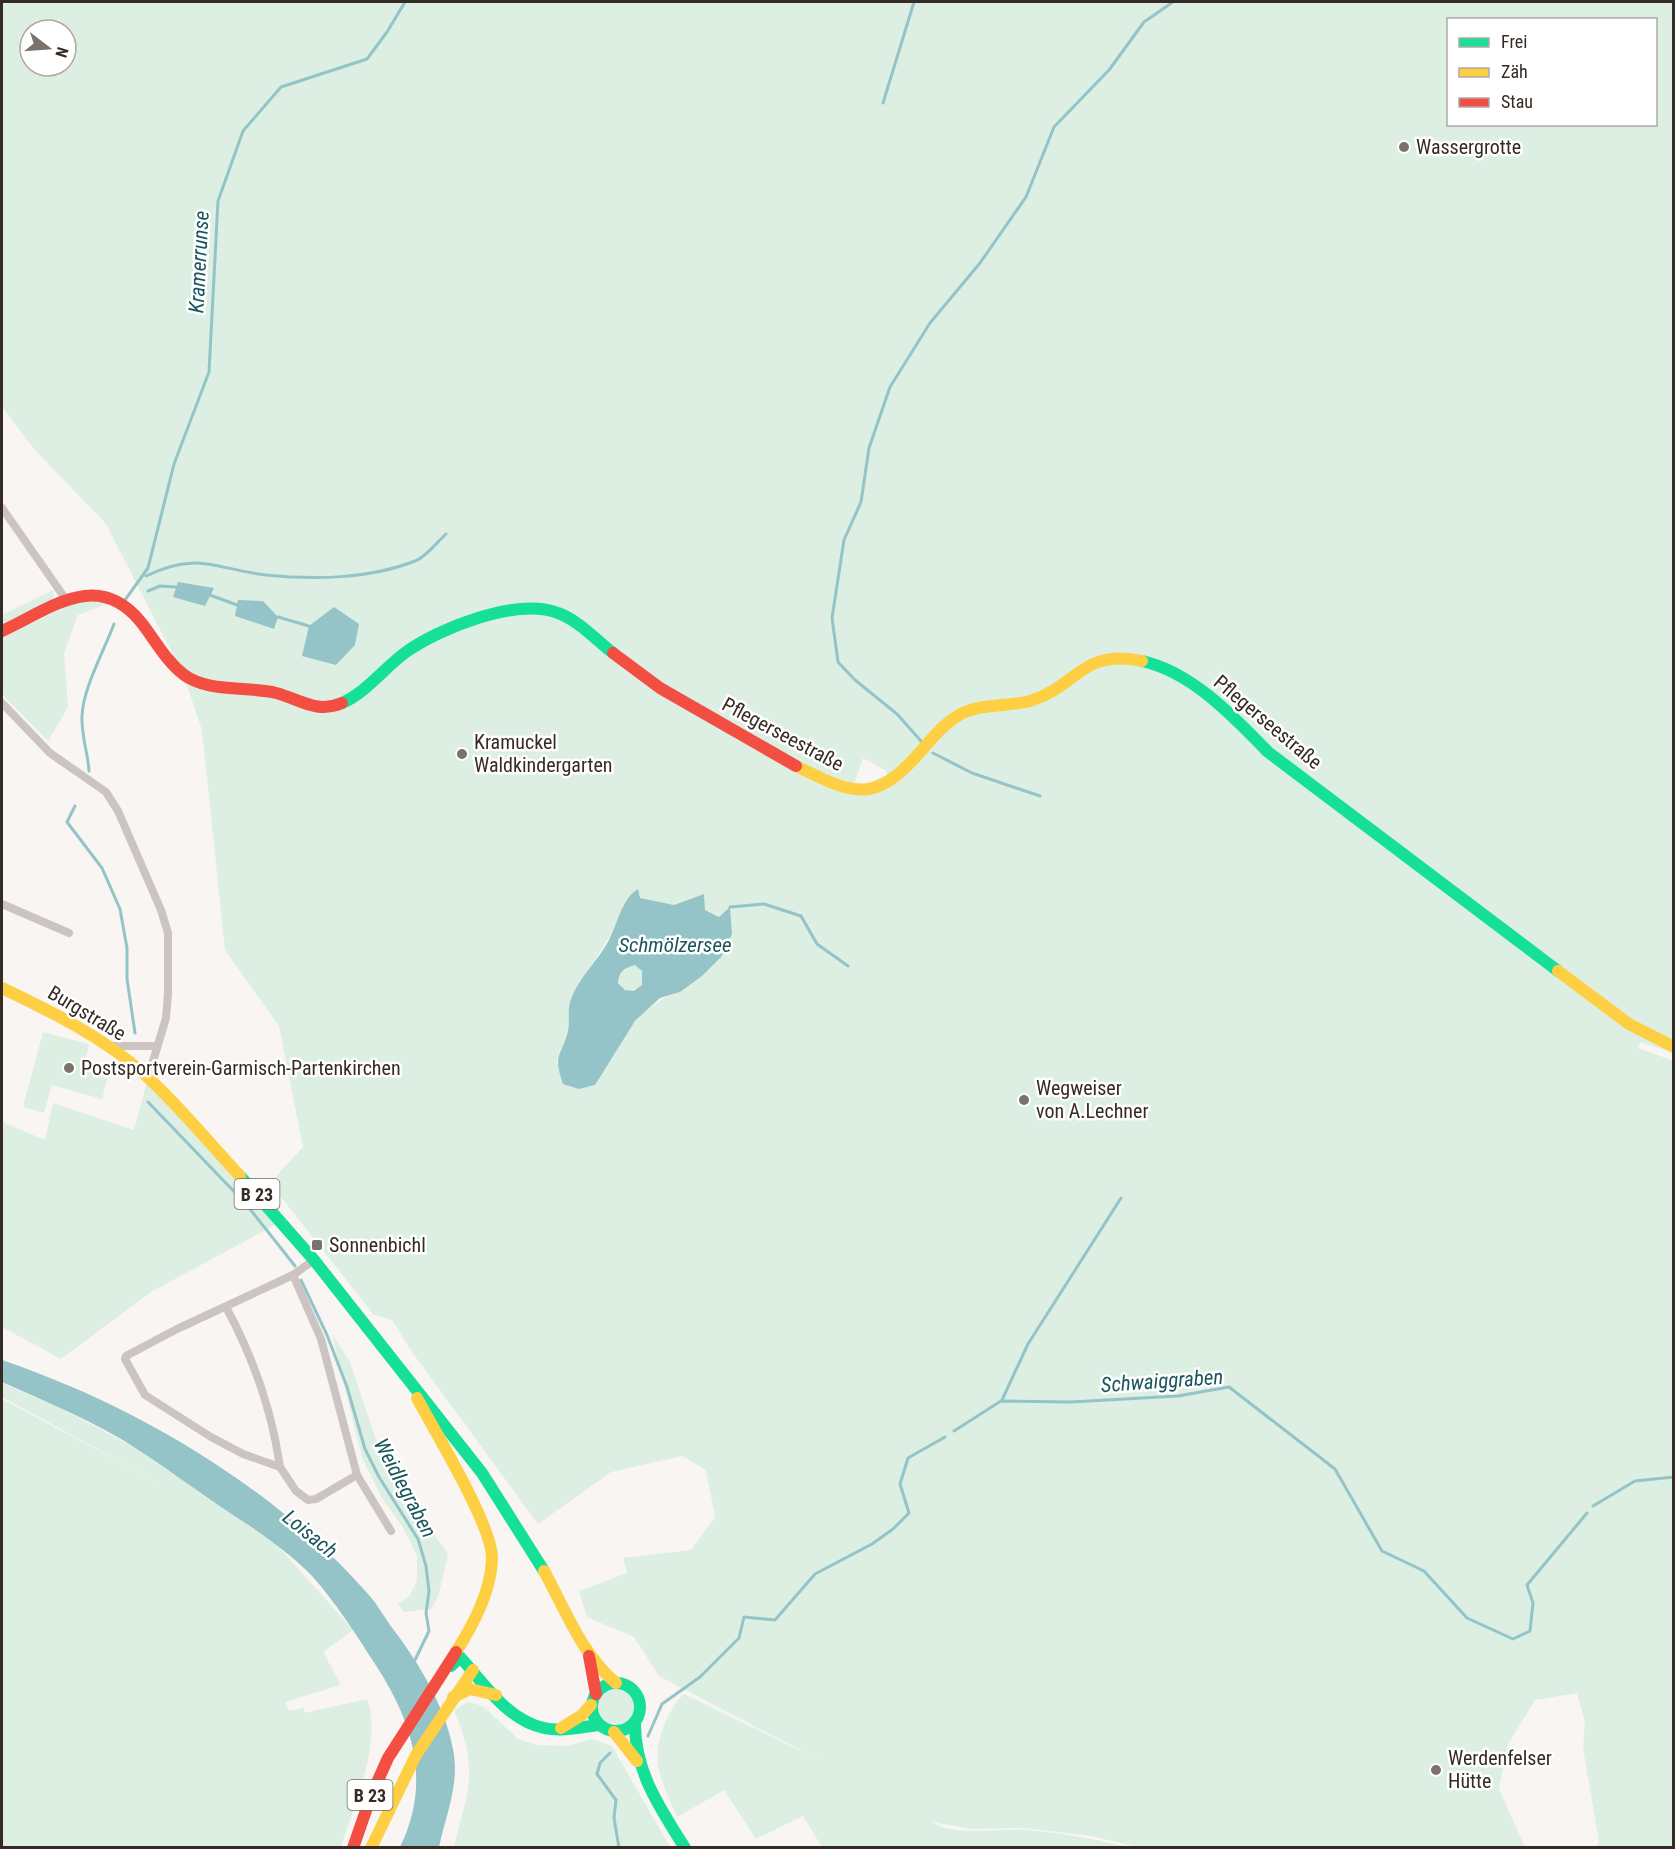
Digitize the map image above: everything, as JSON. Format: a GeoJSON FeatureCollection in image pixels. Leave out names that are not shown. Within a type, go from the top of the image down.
{"type":"FeatureCollection","features":[{"type":"Feature","properties":{"kind":"main road","name":"Pflegerseestraße"},"geometry":{"type":"LineString","coordinates":[[66,601],[91,592],[122,602],[184,676],[212,684],[281,694],[312,707],[326,708],[362,689],[406,652],[423,642],[506,612],[528,607],[562,614],[641,676],[807,771],[843,788],[858,791],[872,789],[890,780],[938,732],[966,712],[986,704],[1037,699],[1103,659],[1118,657],[1150,663],[1198,690],[1234,716],[1268,752],[1629,1024],[1674,1047]]}},
{"type":"Feature","properties":{"kind":"main road"},"geometry":{"type":"LineString","coordinates":[[2,631],[66,601]]}},
{"type":"Feature","properties":{"kind":"main road","name":"Burgstraße"},"geometry":{"type":"LineString","coordinates":[[2,988],[36,1004],[108,1046],[148,1078]]}},
{"type":"Feature","properties":{"kind":"main road","name":"B 23"},"geometry":{"type":"LineString","coordinates":[[148,1078],[220,1152],[314,1260],[356,1318],[445,1424],[504,1505],[538,1559],[588,1652],[605,1674],[616,1683]]}},
{"type":"Feature","properties":{"kind":"main road","name":"B 23"},"geometry":{"type":"LineString","coordinates":[[353,1848],[366,1804],[395,1746],[479,1609],[492,1569],[493,1546],[407,1378]]}},
{"type":"Feature","properties":{"kind":"main road","name":"B 23"},"geometry":{"type":"LineString","coordinates":[[588,1652],[595,1680],[593,1699]]}},
{"type":"Feature","properties":{"kind":"main road","name":"B 23"},"geometry":{"type":"LineString","coordinates":[[370,1848],[406,1769],[447,1704],[473,1670],[460,1657],[434,1685]]}},
{"type":"Feature","properties":{"kind":"main road"},"geometry":{"type":"LineString","coordinates":[[473,1670],[522,1719],[545,1728],[599,1725],[614,1732],[638,1762],[685,1848]]}},
{"type":"Feature","properties":{"kind":"main road"},"geometry":{"type":"LineString","coordinates":[[560,1728],[582,1715],[606,1685],[616,1683],[631,1688],[637,1697],[639,1713],[628,1728],[614,1732]]}},
{"type":"Feature","properties":{"kind":"main road"},"geometry":{"type":"LineString","coordinates":[[447,1704],[471,1689],[497,1695]]}},
{"type":"Feature","properties":{"kind":"main road"},"geometry":{"type":"LineString","coordinates":[[593,1699],[594,1718],[599,1725]]}},
{"type":"Feature","properties":{"kind":"main road"},"geometry":{"type":"LineString","coordinates":[[634,1722],[633,1734],[638,1762]]}},
{"type":"Feature","properties":{"kind":"street"},"geometry":{"type":"LineString","coordinates":[[2,508],[66,601]]}},
{"type":"Feature","properties":{"kind":"street"},"geometry":{"type":"LineString","coordinates":[[2,703],[50,753],[106,792],[123,822],[168,933],[166,1018],[148,1078]]}},
{"type":"Feature","properties":{"kind":"street"},"geometry":{"type":"LineString","coordinates":[[2,904],[69,933]]}},
{"type":"Feature","properties":{"kind":"street"},"geometry":{"type":"LineString","coordinates":[[108,1046],[157,1046]]}},
{"type":"Feature","properties":{"kind":"street"},"geometry":{"type":"LineString","coordinates":[[280,1467],[243,1454],[211,1437],[145,1395],[125,1359],[126,1356],[177,1329],[293,1275],[314,1260]]}},
{"type":"Feature","properties":{"kind":"street"},"geometry":{"type":"LineString","coordinates":[[293,1275],[321,1339],[357,1475],[391,1531]]}},
{"type":"Feature","properties":{"kind":"street"},"geometry":{"type":"LineString","coordinates":[[226,1307],[242,1337],[260,1382],[276,1440],[280,1467],[296,1491],[308,1500],[316,1499],[357,1475]]}},
{"type":"Feature","properties":{"kind":"green space"},"geometry":{"type":"Polygon","coordinates":[[[2,2],[1673,2],[1673,1053],[1641,1042],[1638,1048],[1674,1061],[1673,1847],[1596,1847],[1599,1842],[1583,1748],[1585,1722],[1577,1693],[1535,1700],[1508,1744],[1499,1789],[1525,1847],[1142,1848],[1091,1836],[1024,1828],[971,1829],[932,1822],[953,1830],[1028,1830],[1130,1847],[822,1847],[803,1816],[756,1839],[724,1790],[677,1817],[660,1773],[658,1751],[668,1717],[684,1694],[819,1760],[659,1676],[634,1637],[587,1617],[579,1591],[627,1573],[623,1558],[691,1550],[715,1517],[706,1470],[682,1456],[611,1472],[538,1524],[412,1352],[392,1320],[374,1315],[270,1183],[303,1147],[279,1026],[225,950],[202,730],[184,676],[106,524],[36,451],[2,407],[2,2]],[[863,758],[854,785],[863,785],[887,775],[885,770],[863,758]],[[704,894],[674,905],[639,898],[616,926],[570,1000],[568,1029],[556,1063],[595,1085],[619,1043],[639,1017],[665,998],[680,992],[730,907],[720,917],[705,910],[704,894]]]}},
{"type":"Feature","properties":{"kind":"green space"},"geometry":{"type":"Polygon","coordinates":[[[53,590],[54,596],[50,603],[2,627],[2,615],[53,590]]]}},
{"type":"Feature","properties":{"kind":"green space"},"geometry":{"type":"Polygon","coordinates":[[[92,597],[109,603],[78,615],[64,653],[68,707],[48,741],[2,694],[2,638],[81,599],[92,597]]]}},
{"type":"Feature","properties":{"kind":"green space"},"geometry":{"type":"Polygon","coordinates":[[[631,965],[640,969],[644,978],[640,987],[631,991],[622,987],[618,978],[622,969],[631,965]]]}},
{"type":"Feature","properties":{"kind":"green space"},"geometry":{"type":"Polygon","coordinates":[[[43,1032],[89,1044],[84,1065],[109,1072],[102,1099],[52,1085],[44,1113],[23,1107],[43,1032]]]}},
{"type":"Feature","properties":{"kind":"green space"},"geometry":{"type":"Polygon","coordinates":[[[148,1078],[268,1206],[275,1225],[151,1292],[61,1359],[2,1327],[2,1122],[45,1140],[53,1103],[134,1130],[148,1078]]]}},
{"type":"Feature","properties":{"kind":"green space"},"geometry":{"type":"Polygon","coordinates":[[[332,1334],[350,1362],[385,1466],[448,1554],[439,1594],[431,1609],[404,1612],[398,1604],[409,1597],[417,1581],[417,1555],[402,1526],[382,1498],[362,1458],[332,1334]]]}},
{"type":"Feature","properties":{"kind":"green space"},"geometry":{"type":"Polygon","coordinates":[[[2,1383],[66,1411],[139,1450],[277,1545],[353,1630],[323,1652],[341,1685],[285,1702],[289,1711],[304,1708],[304,1713],[367,1699],[372,1734],[369,1754],[341,1847],[2,1847],[2,1399],[165,1486],[2,1397],[2,1383]]]}},
{"type":"Feature","properties":{"kind":"green space"},"geometry":{"type":"Polygon","coordinates":[[[615,1688],[628,1694],[634,1707],[628,1720],[615,1726],[602,1720],[596,1707],[602,1694],[615,1688]]]}},
{"type":"Feature","properties":{"kind":"green space"},"geometry":{"type":"Polygon","coordinates":[[[468,1702],[483,1706],[518,1739],[536,1745],[567,1746],[592,1739],[612,1746],[670,1847],[454,1847],[467,1793],[469,1764],[462,1731],[454,1710],[468,1702]]]}},
{"type":"Feature","properties":{"kind":"water"},"geometry":{"type":"Polygon","coordinates":[[[178,582],[214,588],[205,606],[173,597],[178,582]]]}},
{"type":"Feature","properties":{"kind":"water"},"geometry":{"type":"Polygon","coordinates":[[[238,600],[263,601],[278,617],[274,629],[235,616],[238,600]]]}},
{"type":"Feature","properties":{"kind":"water"},"geometry":{"type":"Polygon","coordinates":[[[334,607],[359,624],[355,645],[336,665],[302,656],[309,626],[334,607]]]}},
{"type":"Feature","properties":{"kind":"water","name":"Schmölzersee"},"geometry":{"type":"Polygon","coordinates":[[[638,889],[640,898],[674,905],[704,894],[705,910],[719,917],[730,907],[732,934],[721,957],[702,976],[680,992],[660,998],[635,1021],[595,1085],[579,1089],[563,1084],[558,1061],[568,1031],[571,999],[579,983],[609,940],[624,905],[632,893],[638,889]],[[635,965],[628,967],[621,973],[618,983],[625,990],[634,991],[642,985],[642,971],[635,965]]]}},
{"type":"Feature","properties":{"kind":"water"},"geometry":{"type":"Polygon","coordinates":[[[2,1360],[103,1401],[200,1454],[247,1485],[291,1519],[369,1595],[420,1668],[437,1700],[449,1732],[455,1774],[439,1847],[400,1847],[410,1823],[415,1799],[414,1753],[408,1730],[375,1664],[338,1608],[312,1576],[267,1538],[124,1441],[2,1382],[2,1360]]]}},
{"type":"Feature","properties":{"kind":"waterway","name":"Kramerrunse"},"geometry":{"type":"LineString","coordinates":[[125,600],[148,568],[174,464],[209,372],[218,201],[243,131],[281,87],[367,59],[405,2]]}},
{"type":"Feature","properties":{"kind":"waterway"},"geometry":{"type":"LineString","coordinates":[[883,103],[914,2]]}},
{"type":"Feature","properties":{"kind":"waterway"},"geometry":{"type":"LineString","coordinates":[[921,741],[897,714],[855,680],[838,662],[832,618],[844,540],[861,502],[869,448],[890,387],[930,323],[980,263],[1026,197],[1054,127],[1109,70],[1144,22],[1173,2]]}},
{"type":"Feature","properties":{"kind":"waterway"},"geometry":{"type":"LineString","coordinates":[[146,576],[179,564],[193,563],[284,577],[322,578],[360,575],[415,561],[427,553],[446,534]]}},
{"type":"Feature","properties":{"kind":"waterway"},"geometry":{"type":"LineString","coordinates":[[148,591],[160,586],[176,587]]}},
{"type":"Feature","properties":{"kind":"waterway"},"geometry":{"type":"LineString","coordinates":[[210,595],[237,605]]}},
{"type":"Feature","properties":{"kind":"waterway"},"geometry":{"type":"LineString","coordinates":[[278,617],[309,626]]}},
{"type":"Feature","properties":{"kind":"waterway","name":"Weidlegraben"},"geometry":{"type":"LineString","coordinates":[[89,771],[83,730],[83,705],[114,624]]}},
{"type":"Feature","properties":{"kind":"waterway"},"geometry":{"type":"LineString","coordinates":[[933,753],[972,773],[1040,796]]}},
{"type":"Feature","properties":{"kind":"waterway","name":"Weidlegraben"},"geometry":{"type":"LineString","coordinates":[[75,806],[67,822],[102,868],[120,909],[127,948],[127,979],[135,1033]]}},
{"type":"Feature","properties":{"kind":"waterway"},"geometry":{"type":"LineString","coordinates":[[730,907],[764,904],[801,916],[817,944],[848,966]]}},
{"type":"Feature","properties":{"kind":"waterway","name":"Weidlegraben"},"geometry":{"type":"LineString","coordinates":[[148,1102],[246,1204],[295,1266]]}},
{"type":"Feature","properties":{"kind":"waterway"},"geometry":{"type":"LineString","coordinates":[[1002,1400],[1028,1344],[1121,1198]]}},
{"type":"Feature","properties":{"kind":"waterway","name":"Weidlegraben"},"geometry":{"type":"LineString","coordinates":[[301,1280],[327,1335],[347,1387],[365,1449],[379,1477],[418,1539],[426,1566],[429,1591],[426,1613],[429,1631],[414,1662]]}},
{"type":"Feature","properties":{"kind":"waterway","name":"Schwaiggraben"},"geometry":{"type":"LineString","coordinates":[[954,1431],[1001,1401],[1071,1402],[1178,1396],[1229,1387],[1335,1469],[1382,1551],[1424,1571],[1467,1618],[1513,1639],[1530,1631],[1533,1603],[1527,1585],[1587,1513]]}},
{"type":"Feature","properties":{"kind":"waterway","name":"Schwaiggraben"},"geometry":{"type":"LineString","coordinates":[[648,1736],[662,1704],[700,1677],[739,1638],[744,1617],[775,1620],[815,1574],[872,1544],[893,1529],[909,1513],[900,1484],[908,1458],[945,1437]]}},
{"type":"Feature","properties":{"kind":"waterway","name":"Schwaiggraben"},"geometry":{"type":"LineString","coordinates":[[1593,1506],[1635,1481],[1674,1477]]}},
{"type":"Feature","properties":{"kind":"waterway","name":"Schwaiggraben"},"geometry":{"type":"LineString","coordinates":[[610,1753],[600,1763],[597,1774],[616,1800],[614,1818],[619,1848]]}},
{"type":"Feature","properties":{"kind":"traffic: fast"},"geometry":{"type":"LineString","coordinates":[[342,703],[359,693],[398,658],[421,643],[458,625],[501,612],[541,609],[558,613],[580,625],[613,653]]}},
{"type":"Feature","properties":{"kind":"traffic: fast"},"geometry":{"type":"LineString","coordinates":[[1142,661],[1178,675],[1195,685],[1226,711],[1268,752],[1558,971]]}},
{"type":"Feature","properties":{"kind":"traffic: fast"},"geometry":{"type":"LineString","coordinates":[[240,1176],[314,1260],[482,1473],[544,1571]]}},
{"type":"Feature","properties":{"kind":"traffic: fast"},"geometry":{"type":"LineString","coordinates":[[451,1666],[460,1657],[507,1709],[531,1724],[557,1730],[599,1725]]}},
{"type":"Feature","properties":{"kind":"traffic: fast"},"geometry":{"type":"LineString","coordinates":[[611,1683],[621,1683],[633,1690],[640,1702],[640,1707],[640,1712],[633,1724],[621,1731],[611,1731],[596,1720],[592,1712],[592,1702],[603,1687],[611,1683]]}},
{"type":"Feature","properties":{"kind":"traffic: fast"},"geometry":{"type":"LineString","coordinates":[[635,1722],[636,1740],[644,1773],[658,1803],[685,1848]]}},
{"type":"Feature","properties":{"kind":"traffic: slow"},"geometry":{"type":"LineString","coordinates":[[796,766],[834,784],[864,789],[877,787],[891,780],[906,767],[948,722],[967,711],[1030,701],[1046,695],[1093,664],[1106,660],[1122,658],[1142,661]]}},
{"type":"Feature","properties":{"kind":"traffic: slow"},"geometry":{"type":"LineString","coordinates":[[1558,971],[1629,1024],[1674,1047]]}},
{"type":"Feature","properties":{"kind":"traffic: slow"},"geometry":{"type":"LineString","coordinates":[[2,988],[76,1026],[127,1060],[168,1097],[240,1176]]}},
{"type":"Feature","properties":{"kind":"traffic: slow"},"geometry":{"type":"LineString","coordinates":[[417,1398],[449,1455],[490,1544],[491,1571],[485,1596],[456,1652]]}},
{"type":"Feature","properties":{"kind":"traffic: slow"},"geometry":{"type":"LineString","coordinates":[[544,1571],[584,1645],[593,1659],[616,1683]]}},
{"type":"Feature","properties":{"kind":"traffic: slow"},"geometry":{"type":"LineString","coordinates":[[371,1848],[416,1755],[473,1670]]}},
{"type":"Feature","properties":{"kind":"traffic: slow"},"geometry":{"type":"LineString","coordinates":[[453,1697],[470,1689],[496,1695]]}},
{"type":"Feature","properties":{"kind":"traffic: slow"},"geometry":{"type":"LineString","coordinates":[[561,1728],[582,1715],[591,1705]]}},
{"type":"Feature","properties":{"kind":"traffic: slow"},"geometry":{"type":"LineString","coordinates":[[614,1732],[637,1761]]}},
{"type":"Feature","properties":{"kind":"traffic: jam"},"geometry":{"type":"LineString","coordinates":[[2,631],[55,604],[73,598],[90,596],[107,598],[124,606],[140,621],[171,662],[193,680],[216,687],[276,693],[316,706],[333,706],[342,703]]}},
{"type":"Feature","properties":{"kind":"traffic: jam"},"geometry":{"type":"LineString","coordinates":[[613,653],[660,688],[796,766]]}},
{"type":"Feature","properties":{"kind":"traffic: jam"},"geometry":{"type":"LineString","coordinates":[[353,1848],[371,1796],[388,1758],[456,1652]]}},
{"type":"Feature","properties":{"kind":"traffic: jam"},"geometry":{"type":"LineString","coordinates":[[589,1656],[596,1694]]}},
{"type":"Feature","properties":{"kind":"place","name":"Wassergrotte"},"geometry":{"type":"Point","coordinates":[1404,147]}},
{"type":"Feature","properties":{"kind":"place","name":"Kramuckel Waldkindergarten"},"geometry":{"type":"Point","coordinates":[462,754]}},
{"type":"Feature","properties":{"kind":"place","name":"Postsportverein-Garmisch-Partenkirchen"},"geometry":{"type":"Point","coordinates":[69,1068]}},
{"type":"Feature","properties":{"kind":"place","name":"Wegweiser von A.Lechner"},"geometry":{"type":"Point","coordinates":[1024,1100]}},
{"type":"Feature","properties":{"kind":"place","name":"Sonnenbichl"},"geometry":{"type":"Point","coordinates":[317,1245]}},
{"type":"Feature","properties":{"kind":"place","name":"Werdenfelser Hütte"},"geometry":{"type":"Point","coordinates":[1436,1770]}},
{"type":"Feature","properties":{"kind":"water label","name":"Loisach"},"geometry":{"type":"Point","coordinates":[310,1534]}}]}
